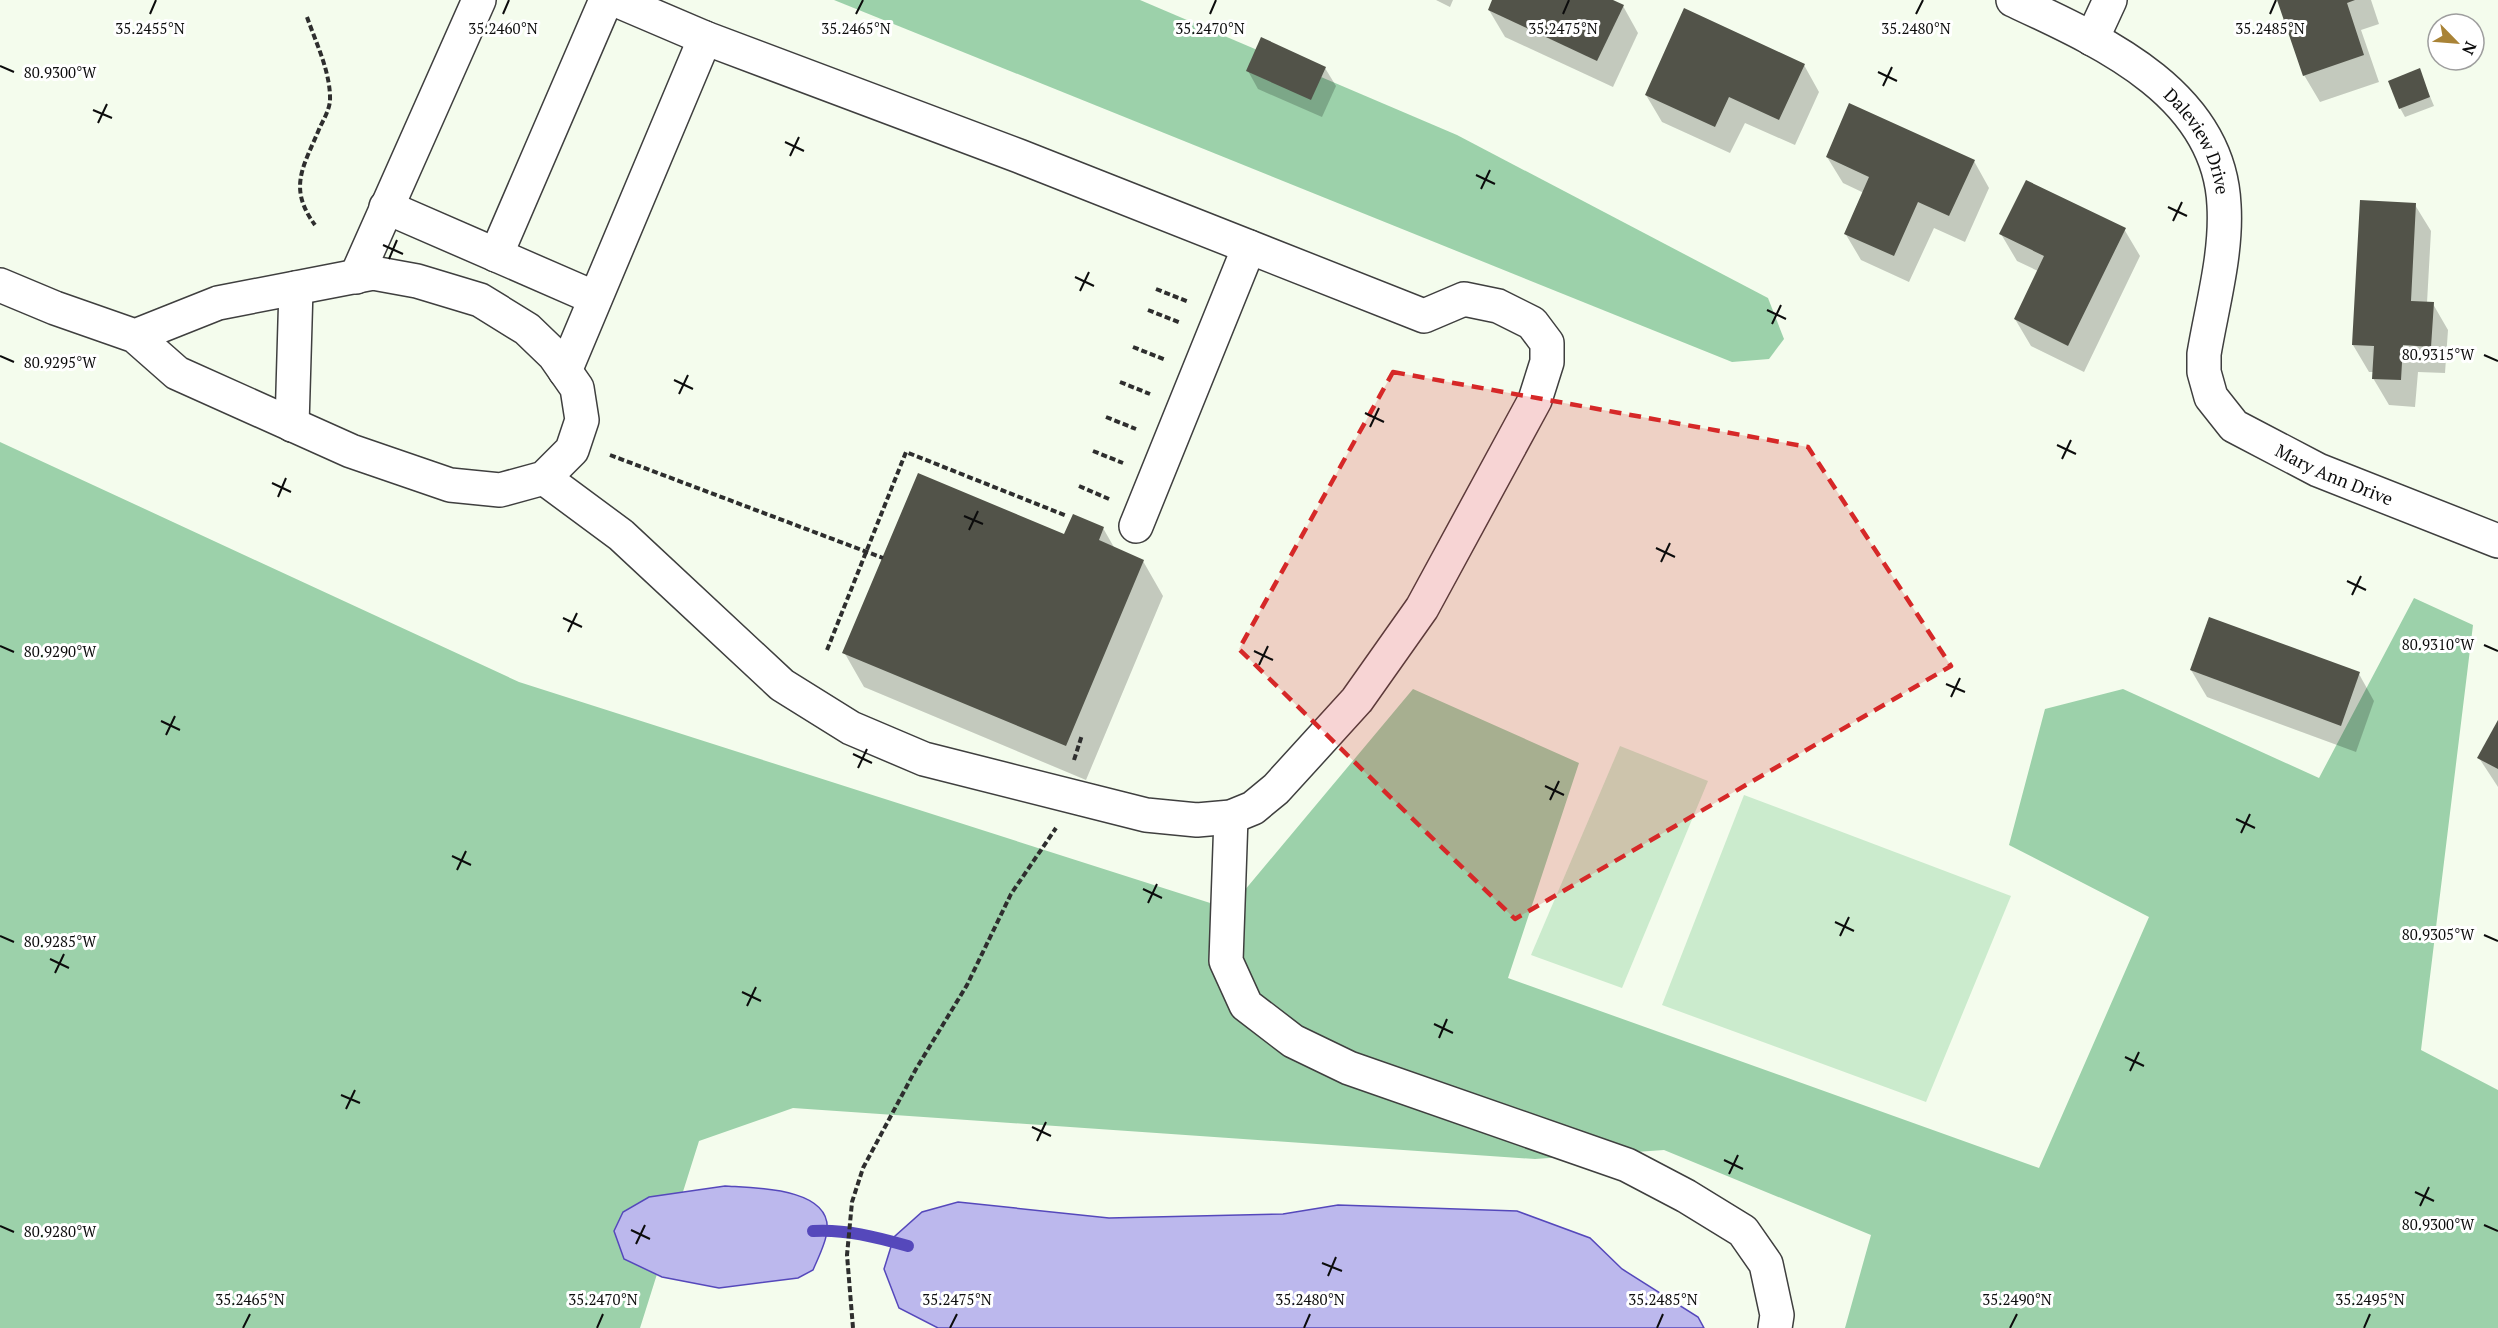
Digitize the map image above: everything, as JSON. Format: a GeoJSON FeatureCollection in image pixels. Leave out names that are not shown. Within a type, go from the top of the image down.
{"type":"FeatureCollection","features":[{"type":"Feature","properties":{"kind":"street"},"geometry":{"type":"LineString","coordinates":[[356,277],[479,0]]}},
{"type":"Feature","properties":{"kind":"street"},"geometry":{"type":"LineString","coordinates":[[496,255],[606,0]]}},
{"type":"Feature","properties":{"kind":"street"},"geometry":{"type":"LineString","coordinates":[[544,478],[621,535],[782,685],[851,728],[924,759],[1146,815],[1197,820],[1231,817],[1253,808],[1284,781],[1357,700],[1415,617],[1535,400],[1547,362],[1546,343],[1533,323],[1497,306],[1464,299],[1424,316],[1019,156],[705,39],[616,0]]}},
{"type":"Feature","properties":{"kind":"street","name":"Daleview Drive"},"geometry":{"type":"LineString","coordinates":[[2013,0],[2092,39],[2134,63],[2181,102],[2208,144],[2221,176],[2224,240],[2204,354],[2204,372]]}},
{"type":"Feature","properties":{"kind":"street"},"geometry":{"type":"LineString","coordinates":[[2092,39],[2110,0]]}},
{"type":"Feature","properties":{"kind":"street"},"geometry":{"type":"LineString","coordinates":[[565,371],[705,39]]}},
{"type":"Feature","properties":{"kind":"street"},"geometry":{"type":"LineString","coordinates":[[386,207],[595,298]]}},
{"type":"Feature","properties":{"kind":"street"},"geometry":{"type":"LineString","coordinates":[[1136,526],[1249,247]]}},
{"type":"Feature","properties":{"kind":"street"},"geometry":{"type":"LineString","coordinates":[[0,285],[54,308],[135,336],[177,374],[351,451],[450,485],[500,490],[544,478],[572,450],[582,420],[577,388],[554,355],[527,329],[480,300],[417,281],[373,273],[218,303],[135,336]]}},
{"type":"Feature","properties":{"kind":"street"},"geometry":{"type":"LineString","coordinates":[[292,425],[296,288]]}},
{"type":"Feature","properties":{"kind":"street","name":"Mary Ann Drive"},"geometry":{"type":"LineString","coordinates":[[2204,372],[2211,397],[2234,426],[2318,470],[2498,541]]}},
{"type":"Feature","properties":{"kind":"street"},"geometry":{"type":"LineString","coordinates":[[1231,817],[1226,962],[1246,1005],[1293,1041],[1349,1068],[1627,1165],[1696,1202],[1743,1231],[1766,1264],[1777,1315],[1775,1328]]}},
{"type":"Feature","properties":{"kind":"path"},"geometry":{"type":"LineString","coordinates":[[307,17],[330,85],[330,105],[306,162],[298,189],[303,209],[315,225]]}},
{"type":"Feature","properties":{"kind":"path"},"geometry":{"type":"LineString","coordinates":[[827,650],[906,452],[1067,516]]}},
{"type":"Feature","properties":{"kind":"path"},"geometry":{"type":"LineString","coordinates":[[610,455],[882,558]]}},
{"type":"Feature","properties":{"kind":"path"},"geometry":{"type":"LineString","coordinates":[[853,1328],[847,1255],[852,1202],[863,1168],[916,1069],[967,985],[1011,894],[1054,832],[1061,816],[1082,735]]}},
{"type":"Feature","properties":{"kind":"highlighted area"},"geometry":{"type":"Polygon","coordinates":[[[1393,372],[1808,447],[1951,666],[1515,919],[1239,649],[1393,372]]]}},
{"type":"Feature","properties":{"kind":"green space"},"geometry":{"type":"Polygon","coordinates":[[[834,0],[1140,0],[1457,135],[1768,298],[1784,339],[1769,359],[1732,362],[834,0]]]}},
{"type":"Feature","properties":{"kind":"green space"},"geometry":{"type":"Polygon","coordinates":[[[0,442],[519,682],[1229,909],[1413,689],[1579,763],[1508,978],[2039,1168],[2149,917],[2009,845],[2045,709],[2123,689],[2319,778],[2414,598],[2473,625],[2421,1050],[2498,1090],[2498,1328],[1845,1328],[1871,1235],[1664,1150],[1535,1159],[793,1108],[699,1141],[640,1328],[0,1328],[0,442]]]}},
{"type":"Feature","properties":{"kind":"green space"},"geometry":{"type":"Polygon","coordinates":[[[1620,746],[1708,781],[1622,988],[1531,955],[1620,746]]]}},
{"type":"Feature","properties":{"kind":"green space"},"geometry":{"type":"Polygon","coordinates":[[[1744,795],[2011,896],[1926,1102],[1662,1005],[1744,795]]]}},
{"type":"Feature","properties":{"kind":"shaded area"},"geometry":{"type":"Polygon","coordinates":[[[725,1186],[788,1193],[804,1198],[817,1206],[825,1217],[827,1231],[813,1270],[798,1278],[719,1288],[662,1277],[624,1259],[614,1231],[623,1212],[649,1197],[725,1186]]]}},
{"type":"Feature","properties":{"kind":"shaded area"},"geometry":{"type":"Polygon","coordinates":[[[958,1202],[1109,1218],[1283,1214],[1338,1205],[1517,1211],[1590,1238],[1622,1269],[1698,1317],[1704,1328],[938,1328],[899,1308],[884,1269],[894,1237],[922,1212],[958,1202]]]}},
{"type":"Feature","properties":{"kind":"building"},"geometry":{"type":"Polygon","coordinates":[[[1492,0],[1613,0],[1624,5],[1597,61],[1488,10],[1492,0]]]}},
{"type":"Feature","properties":{"kind":"building"},"geometry":{"type":"Polygon","coordinates":[[[2277,0],[2355,0],[2347,3],[2364,55],[2303,76],[2277,0]]]}},
{"type":"Feature","properties":{"kind":"building"},"geometry":{"type":"Polygon","coordinates":[[[1684,8],[1805,64],[1779,120],[1729,97],[1715,127],[1645,95],[1684,8]]]}},
{"type":"Feature","properties":{"kind":"building"},"geometry":{"type":"Polygon","coordinates":[[[1261,37],[1326,67],[1311,100],[1246,71],[1261,37]]]}},
{"type":"Feature","properties":{"kind":"building"},"geometry":{"type":"Polygon","coordinates":[[[2420,68],[2430,97],[2399,109],[2388,81],[2420,68]]]}},
{"type":"Feature","properties":{"kind":"building"},"geometry":{"type":"Polygon","coordinates":[[[1849,103],[1975,160],[1949,216],[1918,202],[1894,256],[1844,234],[1869,177],[1826,157],[1849,103]]]}},
{"type":"Feature","properties":{"kind":"building"},"geometry":{"type":"Polygon","coordinates":[[[2026,180],[2126,228],[2068,346],[2014,319],[2044,256],[1999,234],[2026,180]]]}},
{"type":"Feature","properties":{"kind":"building"},"geometry":{"type":"Polygon","coordinates":[[[2360,200],[2416,203],[2411,301],[2434,302],[2431,347],[2403,345],[2401,380],[2372,379],[2374,346],[2352,345],[2360,200]]]}},
{"type":"Feature","properties":{"kind":"building"},"geometry":{"type":"Polygon","coordinates":[[[918,473],[1064,534],[1073,514],[1104,527],[1099,540],[1144,560],[1066,746],[842,653],[918,473]]]}},
{"type":"Feature","properties":{"kind":"building"},"geometry":{"type":"Polygon","coordinates":[[[2209,617],[2360,672],[2341,726],[2190,670],[2209,617]]]}},
{"type":"Feature","properties":{"kind":"building"},"geometry":{"type":"Polygon","coordinates":[[[2498,720],[2498,769],[2477,758],[2498,720]]]}},
{"type":"Feature","properties":{"kind":"waterway"},"geometry":{"type":"LineString","coordinates":[[813,1231],[849,1232],[908,1246]]}}]}
